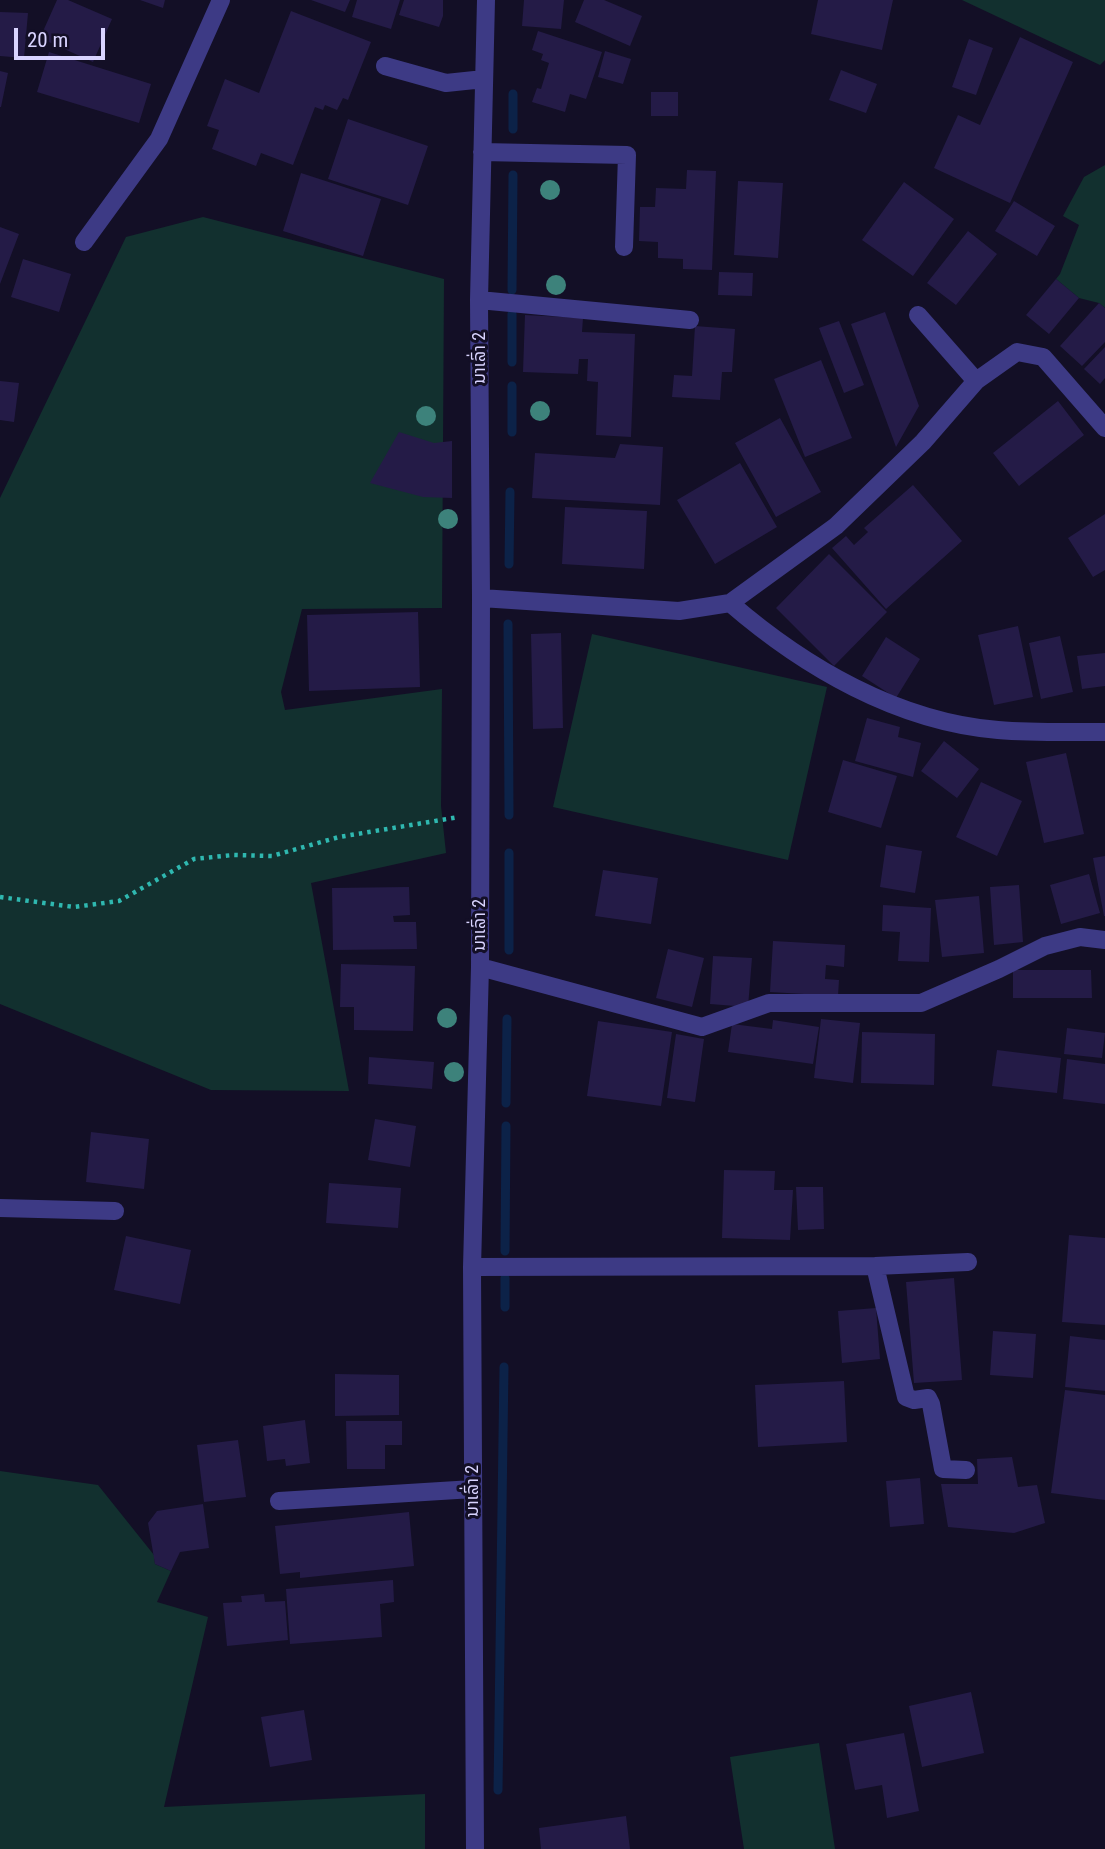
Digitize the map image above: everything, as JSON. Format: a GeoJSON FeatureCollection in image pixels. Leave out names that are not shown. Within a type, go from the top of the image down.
{"type":"FeatureCollection","features":[{"type":"Feature","properties":{"kind":"street"},"geometry":{"type":"LineString","coordinates":[[84,242],[159,139],[221,0]]}},
{"type":"Feature","properties":{"kind":"street","name":"ນາເລົ່າ 2"},"geometry":{"type":"LineString","coordinates":[[475,1849],[472,1267],[480,967],[479,300],[486,0]]}},
{"type":"Feature","properties":{"kind":"street"},"geometry":{"type":"LineString","coordinates":[[385,66],[446,83],[484,79]]}},
{"type":"Feature","properties":{"kind":"street"},"geometry":{"type":"LineString","coordinates":[[482,152],[626,156],[624,247]]}},
{"type":"Feature","properties":{"kind":"street"},"geometry":{"type":"LineString","coordinates":[[479,300],[690,320]]}},
{"type":"Feature","properties":{"kind":"street"},"geometry":{"type":"LineString","coordinates":[[918,315],[976,381]]}},
{"type":"Feature","properties":{"kind":"street"},"geometry":{"type":"LineString","coordinates":[[481,598],[679,611],[730,603],[836,526],[923,442],[976,381],[1017,352],[1044,357],[1105,428]]}},
{"type":"Feature","properties":{"kind":"street"},"geometry":{"type":"LineString","coordinates":[[730,603],[762,631],[831,676],[921,716],[997,730],[1105,732]]}},
{"type":"Feature","properties":{"kind":"street"},"geometry":{"type":"LineString","coordinates":[[480,967],[702,1027],[769,1003],[921,1003],[1045,946],[1080,937],[1105,940]]}},
{"type":"Feature","properties":{"kind":"street"},"geometry":{"type":"LineString","coordinates":[[0,1208],[115,1211]]}},
{"type":"Feature","properties":{"kind":"street"},"geometry":{"type":"LineString","coordinates":[[472,1267],[875,1266],[968,1262]]}},
{"type":"Feature","properties":{"kind":"street"},"geometry":{"type":"LineString","coordinates":[[875,1266],[906,1397],[914,1400],[928,1398],[943,1469],[966,1470]]}},
{"type":"Feature","properties":{"kind":"street"},"geometry":{"type":"LineString","coordinates":[[279,1501],[473,1489]]}},
{"type":"Feature","properties":{"kind":"path"},"geometry":{"type":"LineString","coordinates":[[0,898],[74,906],[119,901],[194,859],[233,855],[272,856],[339,837],[481,813]]}},
{"type":"Feature","properties":{"kind":"green space"},"geometry":{"type":"Polygon","coordinates":[[[962,0],[1105,0],[1105,60],[1100,65],[962,0]]]}},
{"type":"Feature","properties":{"kind":"green space"},"geometry":{"type":"Polygon","coordinates":[[[1105,165],[1105,308],[1099,303],[1079,298],[1056,279],[1079,225],[1063,216],[1084,177],[1105,165]]]}},
{"type":"Feature","properties":{"kind":"green space"},"geometry":{"type":"Polygon","coordinates":[[[203,217],[444,279],[442,608],[302,609],[281,692],[285,710],[442,689],[441,806],[446,853],[311,883],[349,1091],[211,1090],[0,1004],[0,498],[126,237],[203,217]]]}},
{"type":"Feature","properties":{"kind":"green space"},"geometry":{"type":"Polygon","coordinates":[[[592,634],[827,687],[788,860],[553,807],[592,634]]]}},
{"type":"Feature","properties":{"kind":"green space"},"geometry":{"type":"Polygon","coordinates":[[[0,1471],[98,1485],[154,1555],[155,1564],[171,1571],[157,1602],[208,1617],[164,1807],[425,1794],[425,1849],[0,1849],[0,1471]]]}},
{"type":"Feature","properties":{"kind":"green space"},"geometry":{"type":"Polygon","coordinates":[[[819,1743],[835,1849],[744,1849],[730,1757],[819,1743]]]}},
{"type":"Feature","properties":{"kind":"building"},"geometry":{"type":"Polygon","coordinates":[[[57,0],[68,0],[112,19],[93,62],[40,38],[57,0]]]}},
{"type":"Feature","properties":{"kind":"building"},"geometry":{"type":"Polygon","coordinates":[[[140,0],[165,0],[163,8],[140,0]]]}},
{"type":"Feature","properties":{"kind":"building"},"geometry":{"type":"Polygon","coordinates":[[[311,0],[350,0],[345,12],[311,0]]]}},
{"type":"Feature","properties":{"kind":"building"},"geometry":{"type":"Polygon","coordinates":[[[357,0],[400,0],[391,29],[352,17],[357,0]]]}},
{"type":"Feature","properties":{"kind":"building"},"geometry":{"type":"Polygon","coordinates":[[[404,0],[443,0],[443,16],[439,27],[399,15],[404,0]]]}},
{"type":"Feature","properties":{"kind":"building"},"geometry":{"type":"Polygon","coordinates":[[[524,0],[564,0],[561,29],[522,26],[524,0]]]}},
{"type":"Feature","properties":{"kind":"building"},"geometry":{"type":"Polygon","coordinates":[[[584,0],[604,0],[642,16],[630,46],[575,22],[584,0]]]}},
{"type":"Feature","properties":{"kind":"building"},"geometry":{"type":"Polygon","coordinates":[[[818,0],[893,0],[882,50],[811,34],[818,0]]]}},
{"type":"Feature","properties":{"kind":"building"},"geometry":{"type":"Polygon","coordinates":[[[291,11],[371,42],[348,100],[343,98],[337,110],[325,105],[323,110],[315,107],[293,165],[261,153],[256,166],[212,149],[219,130],[207,126],[225,79],[259,93],[291,11]]]}},
{"type":"Feature","properties":{"kind":"building"},"geometry":{"type":"Polygon","coordinates":[[[0,12],[28,13],[24,58],[0,56],[0,12]]]}},
{"type":"Feature","properties":{"kind":"building"},"geometry":{"type":"Polygon","coordinates":[[[538,31],[602,52],[586,99],[570,94],[565,112],[532,102],[537,88],[541,89],[549,63],[541,60],[543,54],[532,50],[538,31]]]}},
{"type":"Feature","properties":{"kind":"building"},"geometry":{"type":"Polygon","coordinates":[[[1020,37],[1073,62],[1010,203],[934,168],[958,115],[980,125],[1020,37]]]}},
{"type":"Feature","properties":{"kind":"building"},"geometry":{"type":"Polygon","coordinates":[[[969,39],[993,48],[976,95],[952,87],[969,39]]]}},
{"type":"Feature","properties":{"kind":"building"},"geometry":{"type":"Polygon","coordinates":[[[605,51],[631,59],[623,84],[598,77],[605,51]]]}},
{"type":"Feature","properties":{"kind":"building"},"geometry":{"type":"Polygon","coordinates":[[[49,52],[151,84],[139,123],[37,92],[49,52]]]}},
{"type":"Feature","properties":{"kind":"building"},"geometry":{"type":"Polygon","coordinates":[[[841,70],[877,84],[866,113],[829,100],[841,70]]]}},
{"type":"Feature","properties":{"kind":"building"},"geometry":{"type":"Polygon","coordinates":[[[0,71],[8,73],[1,107],[0,107],[0,71]]]}},
{"type":"Feature","properties":{"kind":"building"},"geometry":{"type":"Polygon","coordinates":[[[651,92],[678,92],[678,116],[651,116],[651,92]]]}},
{"type":"Feature","properties":{"kind":"building"},"geometry":{"type":"Polygon","coordinates":[[[348,119],[428,146],[408,205],[328,179],[348,119]]]}},
{"type":"Feature","properties":{"kind":"building"},"geometry":{"type":"Polygon","coordinates":[[[687,170],[716,171],[712,270],[683,269],[683,259],[658,258],[658,242],[639,241],[640,207],[655,207],[656,188],[686,189],[687,170]]]}},
{"type":"Feature","properties":{"kind":"building"},"geometry":{"type":"Polygon","coordinates":[[[301,173],[381,199],[363,256],[283,231],[301,173]]]}},
{"type":"Feature","properties":{"kind":"building"},"geometry":{"type":"Polygon","coordinates":[[[738,181],[783,183],[778,258],[734,255],[738,181]]]}},
{"type":"Feature","properties":{"kind":"building"},"geometry":{"type":"Polygon","coordinates":[[[904,182],[954,219],[913,276],[862,240],[904,182]]]}},
{"type":"Feature","properties":{"kind":"building"},"geometry":{"type":"Polygon","coordinates":[[[1014,201],[1055,226],[1037,256],[995,231],[1014,201]]]}},
{"type":"Feature","properties":{"kind":"building"},"geometry":{"type":"Polygon","coordinates":[[[0,227],[19,234],[0,284],[0,227]]]}},
{"type":"Feature","properties":{"kind":"building"},"geometry":{"type":"Polygon","coordinates":[[[968,231],[997,254],[956,305],[927,283],[968,231]]]}},
{"type":"Feature","properties":{"kind":"building"},"geometry":{"type":"Polygon","coordinates":[[[23,259],[71,274],[59,312],[11,297],[23,259]]]}},
{"type":"Feature","properties":{"kind":"building"},"geometry":{"type":"Polygon","coordinates":[[[719,272],[753,273],[752,296],[718,295],[719,272]]]}},
{"type":"Feature","properties":{"kind":"building"},"geometry":{"type":"Polygon","coordinates":[[[1056,279],[1079,298],[1049,334],[1026,315],[1056,279]]]}},
{"type":"Feature","properties":{"kind":"building"},"geometry":{"type":"Polygon","coordinates":[[[1099,303],[1105,308],[1105,342],[1082,366],[1060,346],[1099,303]]]}},
{"type":"Feature","properties":{"kind":"building"},"geometry":{"type":"Polygon","coordinates":[[[885,312],[919,406],[896,447],[851,324],[885,312]]]}},
{"type":"Feature","properties":{"kind":"building"},"geometry":{"type":"Polygon","coordinates":[[[525,315],[583,318],[582,332],[635,334],[631,437],[596,435],[598,382],[587,381],[588,359],[579,359],[578,374],[523,372],[525,315]]]}},
{"type":"Feature","properties":{"kind":"building"},"geometry":{"type":"Polygon","coordinates":[[[839,321],[864,385],[844,393],[819,328],[839,321]]]}},
{"type":"Feature","properties":{"kind":"building"},"geometry":{"type":"Polygon","coordinates":[[[695,326],[735,329],[732,372],[722,372],[720,400],[672,397],[674,375],[692,376],[695,326]]]}},
{"type":"Feature","properties":{"kind":"building"},"geometry":{"type":"Polygon","coordinates":[[[1105,347],[1105,378],[1100,384],[1084,369],[1105,347]]]}},
{"type":"Feature","properties":{"kind":"building"},"geometry":{"type":"Polygon","coordinates":[[[821,360],[852,438],[805,457],[774,379],[821,360]]]}},
{"type":"Feature","properties":{"kind":"building"},"geometry":{"type":"Polygon","coordinates":[[[0,381],[19,383],[14,422],[0,420],[0,381]]]}},
{"type":"Feature","properties":{"kind":"building"},"geometry":{"type":"Polygon","coordinates":[[[1058,401],[1084,435],[1019,486],[993,453],[1058,401]]]}},
{"type":"Feature","properties":{"kind":"building"},"geometry":{"type":"Polygon","coordinates":[[[780,418],[821,492],[776,517],[735,443],[780,418]]]}},
{"type":"Feature","properties":{"kind":"building"},"geometry":{"type":"Polygon","coordinates":[[[399,432],[434,443],[452,441],[452,498],[423,497],[370,483],[399,432]]]}},
{"type":"Feature","properties":{"kind":"building"},"geometry":{"type":"Polygon","coordinates":[[[620,444],[663,447],[660,505],[532,498],[535,453],[615,458],[620,444]]]}},
{"type":"Feature","properties":{"kind":"building"},"geometry":{"type":"Polygon","coordinates":[[[740,463],[777,527],[715,564],[677,500],[740,463]]]}},
{"type":"Feature","properties":{"kind":"building"},"geometry":{"type":"Polygon","coordinates":[[[913,485],[962,541],[886,609],[832,548],[846,536],[854,545],[868,532],[864,528],[913,485]]]}},
{"type":"Feature","properties":{"kind":"building"},"geometry":{"type":"Polygon","coordinates":[[[565,507],[647,511],[644,569],[562,564],[565,507]]]}},
{"type":"Feature","properties":{"kind":"building"},"geometry":{"type":"Polygon","coordinates":[[[1105,514],[1105,570],[1093,577],[1068,538],[1105,514]]]}},
{"type":"Feature","properties":{"kind":"building"},"geometry":{"type":"Polygon","coordinates":[[[829,554],[887,612],[834,666],[776,608],[829,554]]]}},
{"type":"Feature","properties":{"kind":"building"},"geometry":{"type":"Polygon","coordinates":[[[418,612],[420,687],[309,691],[307,615],[418,612]]]}},
{"type":"Feature","properties":{"kind":"building"},"geometry":{"type":"Polygon","coordinates":[[[1018,626],[1033,697],[994,705],[978,635],[1018,626]]]}},
{"type":"Feature","properties":{"kind":"building"},"geometry":{"type":"Polygon","coordinates":[[[561,633],[563,728],[533,729],[531,634],[561,633]]]}},
{"type":"Feature","properties":{"kind":"building"},"geometry":{"type":"Polygon","coordinates":[[[1060,636],[1073,692],[1041,699],[1029,643],[1060,636]]]}},
{"type":"Feature","properties":{"kind":"building"},"geometry":{"type":"Polygon","coordinates":[[[886,637],[920,659],[896,698],[862,676],[886,637]]]}},
{"type":"Feature","properties":{"kind":"building"},"geometry":{"type":"Polygon","coordinates":[[[1105,653],[1105,686],[1082,689],[1077,656],[1105,653]]]}},
{"type":"Feature","properties":{"kind":"building"},"geometry":{"type":"Polygon","coordinates":[[[867,718],[900,727],[898,737],[921,743],[913,777],[855,761],[867,718]]]}},
{"type":"Feature","properties":{"kind":"building"},"geometry":{"type":"Polygon","coordinates":[[[944,741],[979,769],[957,798],[921,771],[944,741]]]}},
{"type":"Feature","properties":{"kind":"building"},"geometry":{"type":"Polygon","coordinates":[[[1066,753],[1084,834],[1044,843],[1026,762],[1066,753]]]}},
{"type":"Feature","properties":{"kind":"building"},"geometry":{"type":"Polygon","coordinates":[[[843,760],[897,776],[881,828],[828,812],[843,760]]]}},
{"type":"Feature","properties":{"kind":"building"},"geometry":{"type":"Polygon","coordinates":[[[981,782],[1022,801],[997,856],[956,837],[981,782]]]}},
{"type":"Feature","properties":{"kind":"building"},"geometry":{"type":"Polygon","coordinates":[[[886,845],[922,851],[915,893],[880,887],[886,845]]]}},
{"type":"Feature","properties":{"kind":"building"},"geometry":{"type":"Polygon","coordinates":[[[1105,856],[1105,916],[1104,916],[1093,858],[1105,856]]]}},
{"type":"Feature","properties":{"kind":"building"},"geometry":{"type":"Polygon","coordinates":[[[603,870],[658,878],[651,924],[595,916],[603,870]]]}},
{"type":"Feature","properties":{"kind":"building"},"geometry":{"type":"Polygon","coordinates":[[[1089,874],[1100,913],[1061,924],[1050,885],[1089,874]]]}},
{"type":"Feature","properties":{"kind":"building"},"geometry":{"type":"Polygon","coordinates":[[[1019,885],[1023,942],[994,945],[990,887],[1019,885]]]}},
{"type":"Feature","properties":{"kind":"building"},"geometry":{"type":"Polygon","coordinates":[[[409,887],[410,915],[393,916],[394,922],[416,922],[417,949],[333,950],[332,888],[409,887]]]}},
{"type":"Feature","properties":{"kind":"building"},"geometry":{"type":"Polygon","coordinates":[[[979,896],[984,953],[942,957],[935,900],[979,896]]]}},
{"type":"Feature","properties":{"kind":"building"},"geometry":{"type":"Polygon","coordinates":[[[883,905],[931,908],[929,962],[898,961],[900,932],[882,931],[883,905]]]}},
{"type":"Feature","properties":{"kind":"building"},"geometry":{"type":"Polygon","coordinates":[[[773,941],[845,945],[844,967],[826,965],[825,979],[839,980],[838,996],[770,992],[773,941]]]}},
{"type":"Feature","properties":{"kind":"building"},"geometry":{"type":"Polygon","coordinates":[[[668,949],[704,958],[692,1007],[656,998],[668,949]]]}},
{"type":"Feature","properties":{"kind":"building"},"geometry":{"type":"Polygon","coordinates":[[[713,956],[752,958],[748,1007],[710,1004],[713,956]]]}},
{"type":"Feature","properties":{"kind":"building"},"geometry":{"type":"Polygon","coordinates":[[[341,964],[415,966],[413,1031],[354,1030],[354,1007],[340,1007],[341,964]]]}},
{"type":"Feature","properties":{"kind":"building"},"geometry":{"type":"Polygon","coordinates":[[[1013,970],[1091,970],[1092,998],[1013,998],[1013,970]]]}},
{"type":"Feature","properties":{"kind":"building"},"geometry":{"type":"Polygon","coordinates":[[[821,1019],[860,1023],[853,1083],[814,1078],[821,1019]]]}},
{"type":"Feature","properties":{"kind":"building"},"geometry":{"type":"Polygon","coordinates":[[[773,1020],[819,1027],[813,1064],[728,1052],[732,1024],[772,1029],[773,1020]]]}},
{"type":"Feature","properties":{"kind":"building"},"geometry":{"type":"Polygon","coordinates":[[[598,1021],[672,1032],[661,1106],[587,1096],[598,1021]]]}},
{"type":"Feature","properties":{"kind":"building"},"geometry":{"type":"Polygon","coordinates":[[[1067,1028],[1105,1033],[1102,1058],[1064,1054],[1067,1028]]]}},
{"type":"Feature","properties":{"kind":"building"},"geometry":{"type":"Polygon","coordinates":[[[862,1032],[935,1034],[934,1085],[861,1083],[862,1032]]]}},
{"type":"Feature","properties":{"kind":"building"},"geometry":{"type":"Polygon","coordinates":[[[676,1034],[704,1039],[695,1102],[667,1098],[676,1034]]]}},
{"type":"Feature","properties":{"kind":"building"},"geometry":{"type":"Polygon","coordinates":[[[997,1050],[1061,1058],[1057,1093],[992,1086],[997,1050]]]}},
{"type":"Feature","properties":{"kind":"building"},"geometry":{"type":"Polygon","coordinates":[[[369,1057],[434,1062],[432,1089],[368,1084],[369,1057]]]}},
{"type":"Feature","properties":{"kind":"building"},"geometry":{"type":"Polygon","coordinates":[[[1067,1059],[1105,1064],[1105,1104],[1063,1099],[1067,1059]]]}},
{"type":"Feature","properties":{"kind":"building"},"geometry":{"type":"Polygon","coordinates":[[[375,1119],[416,1126],[410,1167],[368,1160],[375,1119]]]}},
{"type":"Feature","properties":{"kind":"building"},"geometry":{"type":"Polygon","coordinates":[[[91,1132],[149,1139],[144,1189],[86,1182],[91,1132]]]}},
{"type":"Feature","properties":{"kind":"building"},"geometry":{"type":"Polygon","coordinates":[[[724,1170],[775,1171],[774,1190],[793,1190],[790,1240],[722,1238],[724,1170]]]}},
{"type":"Feature","properties":{"kind":"building"},"geometry":{"type":"Polygon","coordinates":[[[329,1183],[401,1188],[398,1228],[326,1223],[329,1183]]]}},
{"type":"Feature","properties":{"kind":"building"},"geometry":{"type":"Polygon","coordinates":[[[796,1187],[823,1187],[824,1229],[798,1230],[796,1187]]]}},
{"type":"Feature","properties":{"kind":"building"},"geometry":{"type":"Polygon","coordinates":[[[1069,1235],[1105,1238],[1105,1325],[1062,1322],[1069,1235]]]}},
{"type":"Feature","properties":{"kind":"building"},"geometry":{"type":"Polygon","coordinates":[[[126,1236],[191,1250],[180,1304],[114,1290],[126,1236]]]}},
{"type":"Feature","properties":{"kind":"building"},"geometry":{"type":"Polygon","coordinates":[[[954,1278],[962,1380],[914,1383],[906,1282],[954,1278]]]}},
{"type":"Feature","properties":{"kind":"building"},"geometry":{"type":"Polygon","coordinates":[[[876,1308],[880,1359],[842,1363],[838,1311],[876,1308]]]}},
{"type":"Feature","properties":{"kind":"building"},"geometry":{"type":"Polygon","coordinates":[[[993,1331],[1036,1334],[1033,1378],[990,1375],[993,1331]]]}},
{"type":"Feature","properties":{"kind":"building"},"geometry":{"type":"Polygon","coordinates":[[[1070,1336],[1105,1340],[1105,1391],[1065,1387],[1070,1336]]]}},
{"type":"Feature","properties":{"kind":"building"},"geometry":{"type":"Polygon","coordinates":[[[335,1374],[399,1375],[399,1415],[335,1416],[335,1374]]]}},
{"type":"Feature","properties":{"kind":"building"},"geometry":{"type":"Polygon","coordinates":[[[844,1381],[847,1442],[758,1447],[755,1385],[844,1381]]]}},
{"type":"Feature","properties":{"kind":"building"},"geometry":{"type":"Polygon","coordinates":[[[1065,1390],[1105,1395],[1105,1500],[1051,1493],[1065,1390]]]}},
{"type":"Feature","properties":{"kind":"building"},"geometry":{"type":"Polygon","coordinates":[[[305,1420],[310,1463],[286,1466],[285,1459],[267,1461],[263,1426],[305,1420]]]}},
{"type":"Feature","properties":{"kind":"building"},"geometry":{"type":"Polygon","coordinates":[[[346,1421],[402,1421],[402,1445],[385,1445],[385,1469],[347,1469],[346,1421]]]}},
{"type":"Feature","properties":{"kind":"building"},"geometry":{"type":"Polygon","coordinates":[[[238,1440],[246,1497],[204,1502],[197,1445],[238,1440]]]}},
{"type":"Feature","properties":{"kind":"building"},"geometry":{"type":"Polygon","coordinates":[[[1012,1457],[1018,1487],[1037,1485],[1045,1523],[1014,1533],[948,1527],[941,1484],[978,1484],[977,1459],[1012,1457]]]}},
{"type":"Feature","properties":{"kind":"building"},"geometry":{"type":"Polygon","coordinates":[[[920,1478],[924,1524],[890,1527],[886,1481],[920,1478]]]}},
{"type":"Feature","properties":{"kind":"building"},"geometry":{"type":"Polygon","coordinates":[[[203,1504],[209,1548],[180,1552],[171,1571],[155,1564],[148,1523],[157,1511],[203,1504]]]}},
{"type":"Feature","properties":{"kind":"building"},"geometry":{"type":"Polygon","coordinates":[[[409,1512],[414,1566],[300,1578],[300,1572],[280,1574],[275,1526],[409,1512]]]}},
{"type":"Feature","properties":{"kind":"building"},"geometry":{"type":"Polygon","coordinates":[[[393,1580],[394,1602],[380,1604],[382,1637],[290,1644],[286,1589],[393,1580]]]}},
{"type":"Feature","properties":{"kind":"building"},"geometry":{"type":"Polygon","coordinates":[[[264,1594],[265,1602],[285,1601],[288,1640],[227,1646],[223,1603],[242,1602],[241,1596],[264,1594]]]}},
{"type":"Feature","properties":{"kind":"building"},"geometry":{"type":"Polygon","coordinates":[[[971,1692],[984,1753],[922,1767],[909,1706],[971,1692]]]}},
{"type":"Feature","properties":{"kind":"building"},"geometry":{"type":"Polygon","coordinates":[[[304,1710],[312,1760],[270,1767],[261,1717],[304,1710]]]}},
{"type":"Feature","properties":{"kind":"building"},"geometry":{"type":"Polygon","coordinates":[[[904,1733],[919,1811],[887,1818],[882,1785],[855,1790],[846,1744],[904,1733]]]}},
{"type":"Feature","properties":{"kind":"building"},"geometry":{"type":"Polygon","coordinates":[[[626,1816],[630,1849],[541,1849],[539,1828],[626,1816]]]}},
{"type":"Feature","properties":{"kind":"waterway"},"geometry":{"type":"LineString","coordinates":[[513,94],[513,129]]}},
{"type":"Feature","properties":{"kind":"waterway"},"geometry":{"type":"LineString","coordinates":[[512,290],[513,175]]}},
{"type":"Feature","properties":{"kind":"waterway"},"geometry":{"type":"LineString","coordinates":[[512,314],[512,362]]}},
{"type":"Feature","properties":{"kind":"waterway"},"geometry":{"type":"LineString","coordinates":[[512,386],[512,432]]}},
{"type":"Feature","properties":{"kind":"waterway"},"geometry":{"type":"LineString","coordinates":[[509,564],[510,492]]}},
{"type":"Feature","properties":{"kind":"waterway"},"geometry":{"type":"LineString","coordinates":[[508,624],[509,815]]}},
{"type":"Feature","properties":{"kind":"waterway"},"geometry":{"type":"LineString","coordinates":[[509,853],[509,950]]}},
{"type":"Feature","properties":{"kind":"waterway"},"geometry":{"type":"LineString","coordinates":[[506,1103],[507,1019]]}},
{"type":"Feature","properties":{"kind":"waterway"},"geometry":{"type":"LineString","coordinates":[[505,1251],[506,1126]]}},
{"type":"Feature","properties":{"kind":"waterway"},"geometry":{"type":"LineString","coordinates":[[505,1278],[505,1307]]}},
{"type":"Feature","properties":{"kind":"waterway"},"geometry":{"type":"LineString","coordinates":[[498,1790],[504,1367]]}}]}
